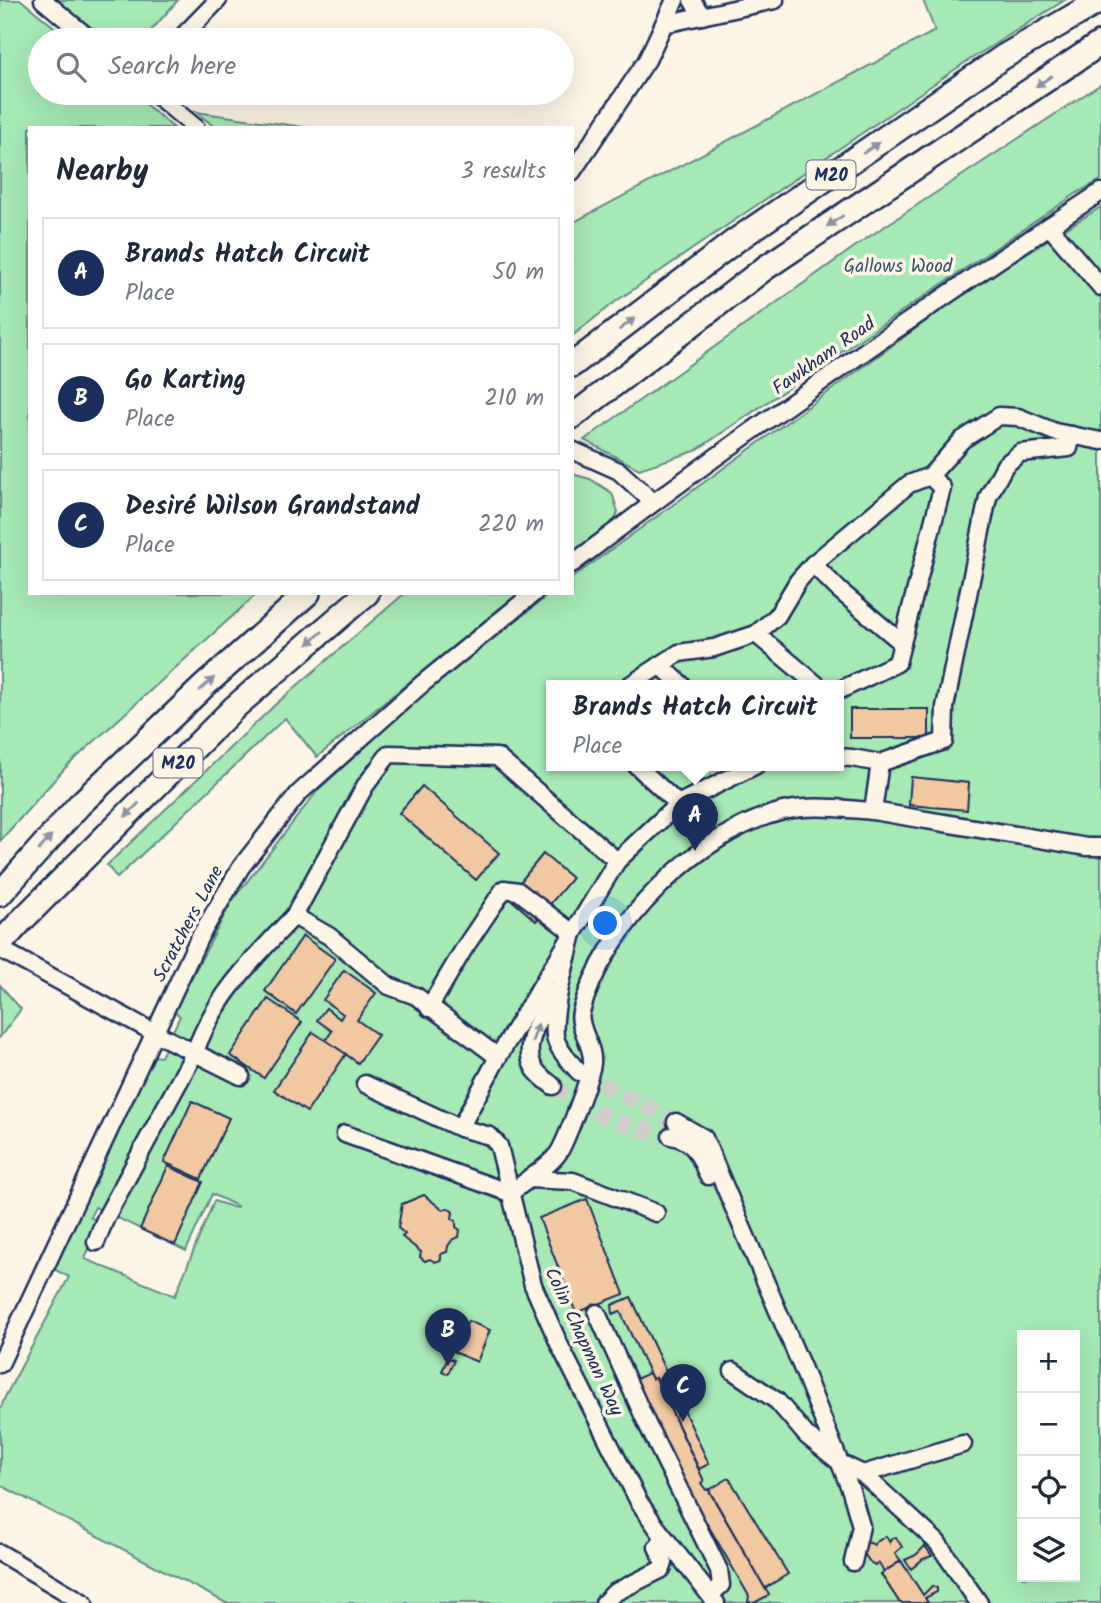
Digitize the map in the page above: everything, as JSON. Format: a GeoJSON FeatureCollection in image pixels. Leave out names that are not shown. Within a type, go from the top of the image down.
{"type":"FeatureCollection","features":[{"type":"Feature","properties":{"kind":"highway","name":"M20"},"geometry":{"type":"LineString","coordinates":[[574,363],[735,241],[1003,57],[1101,0]]}},
{"type":"Feature","properties":{"kind":"highway","name":"M20"},"geometry":{"type":"LineString","coordinates":[[580,410],[765,268],[1101,43]]}},
{"type":"Feature","properties":{"kind":"highway","name":"M20"},"geometry":{"type":"LineString","coordinates":[[0,894],[79,805],[306,595]]}},
{"type":"Feature","properties":{"kind":"highway","name":"M20"},"geometry":{"type":"LineString","coordinates":[[0,946],[20,922],[235,707],[365,595]]}},
{"type":"Feature","properties":{"kind":"street"},"geometry":{"type":"LineString","coordinates":[[43,0],[77,28]]}},
{"type":"Feature","properties":{"kind":"street"},"geometry":{"type":"LineString","coordinates":[[191,28],[218,0]]}},
{"type":"Feature","properties":{"kind":"street"},"geometry":{"type":"LineString","coordinates":[[574,169],[646,61],[675,0]]}},
{"type":"Feature","properties":{"kind":"street"},"geometry":{"type":"LineString","coordinates":[[692,0],[702,16]]}},
{"type":"Feature","properties":{"kind":"street"},"geometry":{"type":"LineString","coordinates":[[664,24],[775,0]]}},
{"type":"Feature","properties":{"kind":"street"},"geometry":{"type":"LineString","coordinates":[[168,105],[194,126]]}},
{"type":"Feature","properties":{"kind":"street","name":"Fawkham Road"},"geometry":{"type":"LineString","coordinates":[[653,502],[808,390],[1101,192]]}},
{"type":"Feature","properties":{"kind":"street"},"geometry":{"type":"LineString","coordinates":[[1049,226],[1101,287]]}},
{"type":"Feature","properties":{"kind":"street"},"geometry":{"type":"LineString","coordinates":[[636,680],[679,653],[714,648],[756,634],[777,616],[798,581],[813,564],[909,484],[930,476],[962,440],[999,416],[1018,417],[1055,432],[1101,440]]}},
{"type":"Feature","properties":{"kind":"street"},"geometry":{"type":"LineString","coordinates":[[844,758],[880,763],[944,741],[945,707],[988,497],[1005,465],[1020,453],[1069,449],[1072,435]]}},
{"type":"Feature","properties":{"kind":"street"},"geometry":{"type":"LineString","coordinates":[[574,451],[619,471],[653,502],[574,562]]}},
{"type":"Feature","properties":{"kind":"street"},"geometry":{"type":"LineString","coordinates":[[844,688],[897,663],[942,488],[930,476]]}},
{"type":"Feature","properties":{"kind":"street"},"geometry":{"type":"LineString","coordinates":[[813,564],[839,590],[902,643]]}},
{"type":"Feature","properties":{"kind":"street","name":"Scratchers Lane"},"geometry":{"type":"LineString","coordinates":[[0,1364],[199,938],[241,867],[299,793],[422,684],[532,595]]}},
{"type":"Feature","properties":{"kind":"street"},"geometry":{"type":"LineString","coordinates":[[756,634],[811,680]]}},
{"type":"Feature","properties":{"kind":"street"},"geometry":{"type":"LineString","coordinates":[[660,664],[677,680]]}},
{"type":"Feature","properties":{"kind":"street"},"geometry":{"type":"LineString","coordinates":[[96,1242],[106,1217],[195,1052],[203,1029],[238,975],[294,916],[365,786],[388,754],[497,757],[617,861]]}},
{"type":"Feature","properties":{"kind":"street"},"geometry":{"type":"LineString","coordinates":[[873,811],[880,763]]}},
{"type":"Feature","properties":{"kind":"street"},"geometry":{"type":"LineString","coordinates":[[642,771],[678,804]]}},
{"type":"Feature","properties":{"kind":"street"},"geometry":{"type":"LineString","coordinates":[[365,1084],[460,1128],[498,1057],[617,861],[678,804],[744,771]]}},
{"type":"Feature","properties":{"kind":"street"},"geometry":{"type":"LineString","coordinates":[[345,1134],[510,1193],[559,1153],[592,1063],[580,1016],[591,982],[611,943],[657,889],[697,854],[748,822],[785,810],[826,808],[873,811],[1087,847],[1101,847]]}},
{"type":"Feature","properties":{"kind":"street"},"geometry":{"type":"LineString","coordinates":[[429,1008],[465,947],[505,889],[518,891],[573,933]]}},
{"type":"Feature","properties":{"kind":"street"},"geometry":{"type":"LineString","coordinates":[[294,916],[339,944],[389,986],[416,996],[498,1057]]}},
{"type":"Feature","properties":{"kind":"street"},"geometry":{"type":"LineString","coordinates":[[573,933],[555,1037],[566,1058],[579,1072]]}},
{"type":"Feature","properties":{"kind":"street"},"geometry":{"type":"LineString","coordinates":[[0,946],[55,979],[241,1076]]}},
{"type":"Feature","properties":{"kind":"street"},"geometry":{"type":"LineString","coordinates":[[553,1086],[540,1076],[532,1065],[531,1043],[542,1013],[564,978]]}},
{"type":"Feature","properties":{"kind":"street","name":"Colin Chapman Way"},"geometry":{"type":"LineString","coordinates":[[460,1128],[490,1136],[496,1142],[502,1156],[532,1281],[552,1330],[639,1502],[713,1599]]}},
{"type":"Feature","properties":{"kind":"street"},"geometry":{"type":"LineString","coordinates":[[827,1452],[698,1152],[674,1129],[704,1138],[842,1464],[861,1526],[853,1562]]}},
{"type":"Feature","properties":{"kind":"street"},"geometry":{"type":"LineString","coordinates":[[528,1179],[573,1181],[656,1213]]}},
{"type":"Feature","properties":{"kind":"street"},"geometry":{"type":"LineString","coordinates":[[597,1313],[678,1489],[719,1570],[722,1584],[713,1599]]}},
{"type":"Feature","properties":{"kind":"street"},"geometry":{"type":"LineString","coordinates":[[733,1371],[777,1401],[807,1436],[842,1464],[863,1475],[937,1542],[979,1603]]}},
{"type":"Feature","properties":{"kind":"street"},"geometry":{"type":"LineString","coordinates":[[863,1475],[963,1444]]}},
{"type":"Feature","properties":{"kind":"street"},"geometry":{"type":"LineString","coordinates":[[604,1603],[614,1593],[662,1569],[664,1563],[657,1547],[664,1537]]}},
{"type":"Feature","properties":{"kind":"street"},"geometry":{"type":"LineString","coordinates":[[0,1553],[84,1603]]}},
{"type":"Feature","properties":{"kind":"green space"},"geometry":{"type":"Polygon","coordinates":[[[0,0],[21,0],[55,28],[28,28],[28,105],[146,105],[172,126],[28,126],[28,595],[256,595],[65,768],[0,841],[0,0]]]}},
{"type":"Feature","properties":{"kind":"green space"},"geometry":{"type":"Polygon","coordinates":[[[57,0],[178,0],[154,28],[92,28],[57,0]]]}},
{"type":"Feature","properties":{"kind":"green space"},"geometry":{"type":"Polygon","coordinates":[[[923,0],[1065,0],[963,64],[615,302],[574,334],[574,222],[935,31],[923,0]]]}},
{"type":"Feature","properties":{"kind":"green space","name":"Gallows Wood"},"geometry":{"type":"Polygon","coordinates":[[[1101,84],[1101,180],[1077,193],[695,451],[639,469],[584,440],[867,238],[1101,84]]]}},
{"type":"Feature","properties":{"kind":"green space"},"geometry":{"type":"Polygon","coordinates":[[[196,112],[297,126],[214,126],[196,112]]]}},
{"type":"Feature","properties":{"kind":"green space"},"geometry":{"type":"Polygon","coordinates":[[[1101,207],[1101,1603],[226,1603],[0,1485],[0,1410],[69,1277],[50,1267],[145,1066],[154,1056],[161,1057],[180,1016],[174,1011],[232,901],[318,790],[365,747],[375,733],[381,732],[415,701],[548,595],[574,595],[574,577],[980,282],[1101,207]],[[212,1194],[186,1251],[95,1207],[90,1217],[99,1222],[85,1259],[175,1296],[214,1201],[236,1208],[237,1206],[212,1194]]]}},
{"type":"Feature","properties":{"kind":"green space"},"geometry":{"type":"Polygon","coordinates":[[[574,475],[590,479],[612,493],[618,512],[613,525],[574,552],[574,475]]]}},
{"type":"Feature","properties":{"kind":"green space"},"geometry":{"type":"Polygon","coordinates":[[[403,595],[517,595],[317,757],[285,718],[117,878],[107,865],[277,703],[403,595]]]}},
{"type":"Feature","properties":{"kind":"green space"},"geometry":{"type":"Polygon","coordinates":[[[0,985],[21,1009],[0,1037],[0,985]]]}},
{"type":"Feature","properties":{"kind":"building"},"geometry":{"type":"Polygon","coordinates":[[[850,709],[929,709],[929,738],[850,738],[850,709]]]}},
{"type":"Feature","properties":{"kind":"building"},"geometry":{"type":"Polygon","coordinates":[[[911,777],[969,783],[967,810],[909,805],[911,777]]]}},
{"type":"Feature","properties":{"kind":"building"},"geometry":{"type":"Polygon","coordinates":[[[422,786],[499,853],[476,880],[399,813],[422,786]]]}},
{"type":"Feature","properties":{"kind":"building"},"geometry":{"type":"Polygon","coordinates":[[[543,854],[572,878],[536,921],[508,897],[543,854]]]}},
{"type":"Feature","properties":{"kind":"building"},"geometry":{"type":"Polygon","coordinates":[[[303,936],[335,959],[296,1014],[265,991],[303,936]]]}},
{"type":"Feature","properties":{"kind":"building"},"geometry":{"type":"Polygon","coordinates":[[[344,970],[376,993],[357,1020],[378,1035],[358,1063],[326,1040],[332,1031],[317,1020],[326,1008],[340,1019],[343,1014],[323,1000],[344,970]]]}},
{"type":"Feature","properties":{"kind":"building"},"geometry":{"type":"Polygon","coordinates":[[[268,999],[302,1022],[264,1078],[230,1055],[268,999]]]}},
{"type":"Feature","properties":{"kind":"building"},"geometry":{"type":"Polygon","coordinates":[[[313,1032],[346,1054],[307,1112],[274,1090],[313,1032]]]}},
{"type":"Feature","properties":{"kind":"building"},"geometry":{"type":"Polygon","coordinates":[[[192,1101],[229,1118],[201,1179],[164,1162],[192,1101]]]}},
{"type":"Feature","properties":{"kind":"building"},"geometry":{"type":"Polygon","coordinates":[[[168,1166],[203,1182],[175,1245],[140,1229],[168,1166]]]}},
{"type":"Feature","properties":{"kind":"building"},"geometry":{"type":"Polygon","coordinates":[[[424,1195],[443,1210],[448,1208],[453,1212],[452,1218],[460,1230],[459,1237],[453,1239],[447,1252],[441,1254],[441,1260],[435,1262],[430,1259],[425,1261],[420,1257],[421,1252],[402,1237],[405,1234],[398,1228],[402,1204],[424,1195]]]}},
{"type":"Feature","properties":{"kind":"building"},"geometry":{"type":"Polygon","coordinates":[[[587,1199],[624,1294],[576,1313],[539,1218],[587,1199]]]}},
{"type":"Feature","properties":{"kind":"building"},"geometry":{"type":"Polygon","coordinates":[[[631,1297],[709,1464],[699,1469],[656,1378],[652,1379],[620,1311],[613,1314],[612,1305],[631,1297]]]}},
{"type":"Feature","properties":{"kind":"building"},"geometry":{"type":"Polygon","coordinates":[[[468,1321],[490,1330],[477,1362],[454,1352],[468,1321]]]}},
{"type":"Feature","properties":{"kind":"building"},"geometry":{"type":"Polygon","coordinates":[[[448,1358],[454,1360],[448,1374],[442,1371],[448,1358]]]}},
{"type":"Feature","properties":{"kind":"building"},"geometry":{"type":"Polygon","coordinates":[[[649,1373],[652,1379],[656,1378],[704,1481],[701,1483],[708,1489],[769,1595],[754,1603],[748,1602],[749,1596],[687,1489],[636,1379],[649,1373]]]}},
{"type":"Feature","properties":{"kind":"building"},"geometry":{"type":"Polygon","coordinates":[[[729,1478],[788,1574],[765,1588],[709,1490],[729,1478]]]}},
{"type":"Feature","properties":{"kind":"building"},"geometry":{"type":"Polygon","coordinates":[[[886,1536],[890,1543],[891,1538],[896,1537],[902,1547],[895,1553],[901,1561],[884,1572],[879,1563],[875,1565],[870,1562],[863,1552],[867,1542],[875,1545],[886,1536]]]}},
{"type":"Feature","properties":{"kind":"building"},"geometry":{"type":"Polygon","coordinates":[[[925,1546],[932,1556],[923,1559],[911,1569],[905,1560],[916,1555],[925,1546]]]}},
{"type":"Feature","properties":{"kind":"building"},"geometry":{"type":"Polygon","coordinates":[[[901,1561],[928,1603],[900,1603],[881,1574],[901,1561]]]}},
{"type":"Feature","properties":{"kind":"building"},"geometry":{"type":"Polygon","coordinates":[[[901,1561],[923,1595],[932,1586],[937,1588],[937,1592],[925,1598],[928,1603],[900,1603],[881,1574],[901,1561]]]}},
{"type":"Feature","properties":{"kind":"tunnel"},"geometry":{"type":"LineString","coordinates":[[579,1072],[676,1122]]}},
{"type":"Feature","properties":{"kind":"tunnel"},"geometry":{"type":"LineString","coordinates":[[553,1086],[609,1118],[671,1136]]}},
{"type":"Feature","properties":{"kind":"place","name":"Brands Hatch Circuit"},"geometry":{"type":"Point","coordinates":[695,851]}},
{"type":"Feature","properties":{"kind":"place","name":"Go Karting"},"geometry":{"type":"Point","coordinates":[448,1366]}},
{"type":"Feature","properties":{"kind":"place","name":"Desiré Wilson Grandstand"},"geometry":{"type":"Point","coordinates":[683,1422]}}]}
